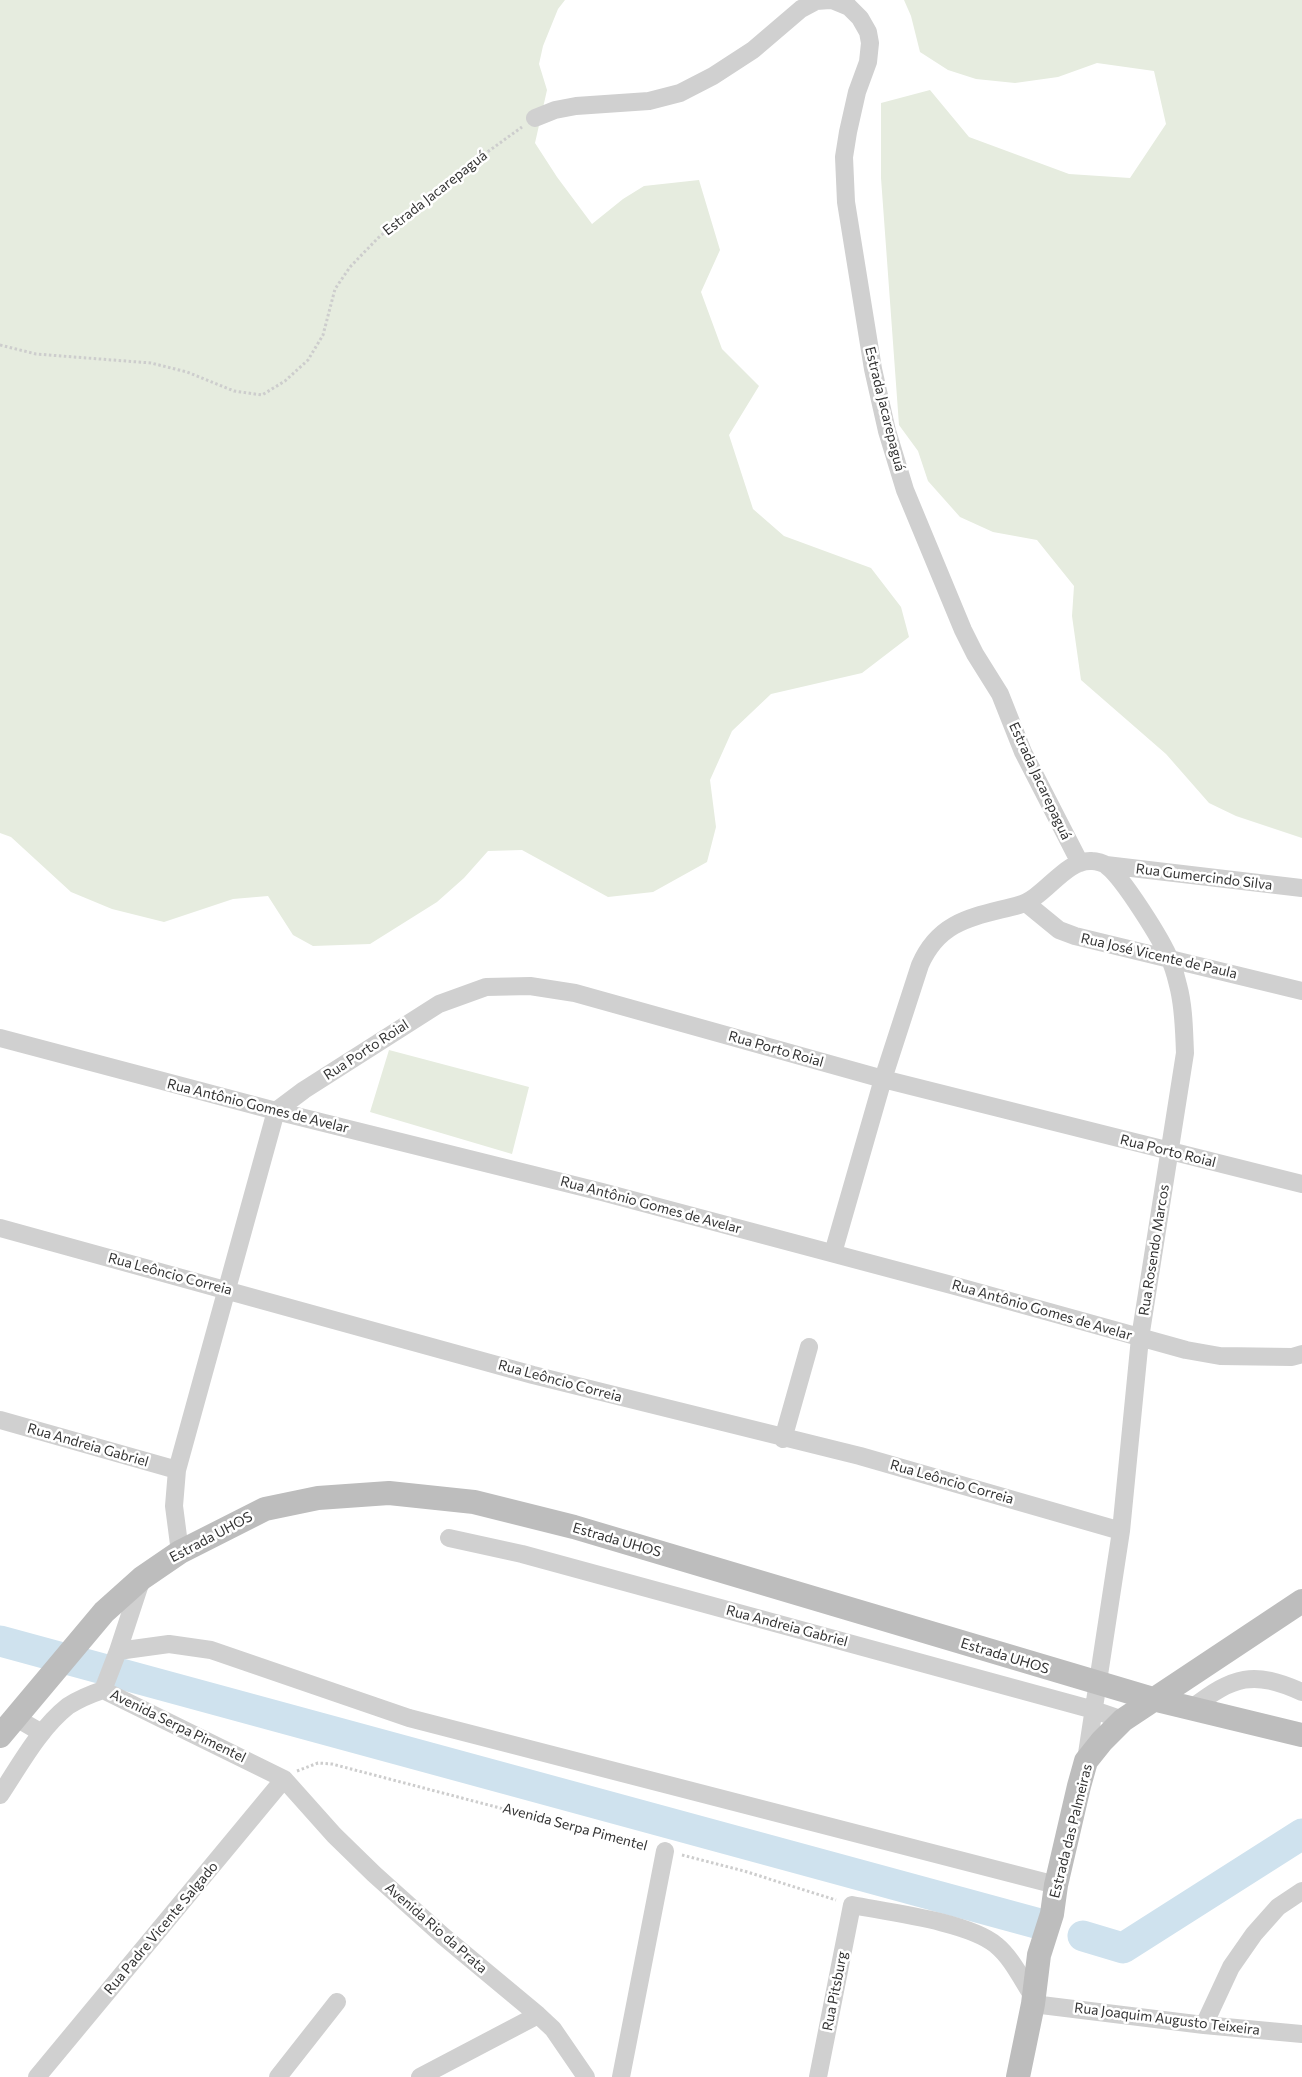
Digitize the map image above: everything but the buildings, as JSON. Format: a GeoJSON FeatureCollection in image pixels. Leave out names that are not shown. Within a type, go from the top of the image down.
{"type":"FeatureCollection","features":[{"type":"Feature","properties":{"kind":"street","name":"Estrada Jacarepaguá"},"geometry":{"type":"LineString","coordinates":[[536,118],[555,110],[576,106],[649,101],[680,94],[713,76],[753,50],[801,9],[816,0],[831,0],[849,7],[860,18],[868,32],[870,43],[868,62],[857,92],[844,157],[846,202],[873,370],[887,432],[905,490],[963,630],[975,654],[1000,694],[1023,752],[1080,862]]}},
{"type":"Feature","properties":{"kind":"street"},"geometry":{"type":"LineString","coordinates":[[833,1253],[883,1079],[920,964],[927,948],[939,935],[955,924],[1026,903],[1080,862],[1092,861],[1106,865]]}},
{"type":"Feature","properties":{"kind":"street","name":"Rua Gumercindo Silva"},"geometry":{"type":"LineString","coordinates":[[1106,865],[1302,888]]}},
{"type":"Feature","properties":{"kind":"street","name":"Rua Rosendo Marcos"},"geometry":{"type":"LineString","coordinates":[[1086,1762],[1121,1531],[1140,1338],[1185,1053],[1184,1020],[1179,988],[1170,960],[1148,920],[1118,877],[1106,865]]}},
{"type":"Feature","properties":{"kind":"street","name":"Rua José Vicente de Paula"},"geometry":{"type":"LineString","coordinates":[[1026,903],[1059,930],[1075,936],[1302,991]]}},
{"type":"Feature","properties":{"kind":"street","name":"Rua Porto Roial"},"geometry":{"type":"LineString","coordinates":[[276,1111],[304,1090],[439,1004],[486,987],[530,986],[575,993],[883,1079],[1302,1184]]}},
{"type":"Feature","properties":{"kind":"street","name":"Rua Antônio Gomes de Avelar"},"geometry":{"type":"LineString","coordinates":[[0,1038],[276,1111],[602,1192],[959,1287],[1186,1350],[1220,1356],[1292,1357],[1302,1354]]}},
{"type":"Feature","properties":{"kind":"street"},"geometry":{"type":"LineString","coordinates":[[180,1552],[174,1506],[177,1470],[276,1111]]}},
{"type":"Feature","properties":{"kind":"street","name":"Rua Leôncio Correia"},"geometry":{"type":"LineString","coordinates":[[0,1228],[533,1375],[783,1439],[870,1459],[1121,1531]]}},
{"type":"Feature","properties":{"kind":"street"},"geometry":{"type":"LineString","coordinates":[[783,1439],[809,1346]]}},
{"type":"Feature","properties":{"kind":"street","name":"Rua Andreia Gabriel"},"geometry":{"type":"LineString","coordinates":[[0,1420],[177,1470]]}},
{"type":"Feature","properties":{"kind":"street","name":"Estrada UHOS"},"geometry":{"type":"LineString","coordinates":[[0,1736],[104,1612],[142,1578],[180,1552],[266,1509],[318,1498],[389,1493],[474,1502],[583,1530],[1153,1700],[1302,1736]]}},
{"type":"Feature","properties":{"kind":"street","name":"Rua Andreia Gabriel"},"geometry":{"type":"LineString","coordinates":[[449,1538],[522,1554],[1094,1710],[1123,1720]]}},
{"type":"Feature","properties":{"kind":"street"},"geometry":{"type":"LineString","coordinates":[[0,1795],[42,1733],[69,1706],[105,1686],[118,1653],[142,1578]]}},
{"type":"Feature","properties":{"kind":"street","name":"Estrada das Palmeiras"},"geometry":{"type":"LineString","coordinates":[[1018,2077],[1033,2001],[1039,1955],[1052,1914],[1056,1885],[1086,1762],[1102,1741],[1123,1720],[1302,1601]]}},
{"type":"Feature","properties":{"kind":"street"},"geometry":{"type":"LineString","coordinates":[[118,1653],[169,1644],[211,1650],[408,1718],[1056,1885]]}},
{"type":"Feature","properties":{"kind":"street"},"geometry":{"type":"LineString","coordinates":[[1192,1708],[1216,1690],[1233,1682],[1248,1678],[1281,1683],[1302,1692]]}},
{"type":"Feature","properties":{"kind":"street","name":"Avenida Serpa Pimentel"},"geometry":{"type":"LineString","coordinates":[[105,1686],[284,1778]]}},
{"type":"Feature","properties":{"kind":"street"},"geometry":{"type":"LineString","coordinates":[[16,1718],[42,1733]]}},
{"type":"Feature","properties":{"kind":"street","name":"Avenida Rio da Prata"},"geometry":{"type":"LineString","coordinates":[[284,1778],[334,1835],[374,1874],[443,1936],[553,2029],[586,2077]]}},
{"type":"Feature","properties":{"kind":"street","name":"Rua Padre Vicente Salgado"},"geometry":{"type":"LineString","coordinates":[[37,2077],[284,1778]]}},
{"type":"Feature","properties":{"kind":"street"},"geometry":{"type":"LineString","coordinates":[[621,2077],[666,1851]]}},
{"type":"Feature","properties":{"kind":"street"},"geometry":{"type":"LineString","coordinates":[[1204,2025],[1231,1967],[1254,1934],[1278,1906],[1302,1891]]}},
{"type":"Feature","properties":{"kind":"street"},"geometry":{"type":"LineString","coordinates":[[852,1906],[927,1920],[962,1929],[983,1937],[995,1944],[1005,1954],[1033,2001]]}},
{"type":"Feature","properties":{"kind":"street","name":"Rua Pitsburg"},"geometry":{"type":"LineString","coordinates":[[818,2077],[852,1906]]}},
{"type":"Feature","properties":{"kind":"street","name":"Rua Joaquim Augusto Teixeira"},"geometry":{"type":"LineString","coordinates":[[1033,2001],[1204,2025],[1302,2034]]}},
{"type":"Feature","properties":{"kind":"street"},"geometry":{"type":"LineString","coordinates":[[278,2077],[337,2002]]}},
{"type":"Feature","properties":{"kind":"street"},"geometry":{"type":"LineString","coordinates":[[420,2077],[538,2015]]}},
{"type":"Feature","properties":{"kind":"path","name":"Estrada Jacarepaguá"},"geometry":{"type":"LineString","coordinates":[[0,345],[36,354],[151,363],[187,372],[234,391],[262,395],[285,381],[308,360],[323,335],[335,289],[350,267],[378,238],[428,195],[536,118]]}},
{"type":"Feature","properties":{"kind":"path","name":"Avenida Serpa Pimentel"},"geometry":{"type":"LineString","coordinates":[[284,1778],[302,1768],[318,1763],[332,1764],[744,1871],[852,1906]]}},
{"type":"Feature","properties":{"kind":"shaded area"},"geometry":{"type":"Polygon","coordinates":[[[0,0],[565,0],[558,9],[543,46],[539,64],[547,90],[535,143],[557,177],[592,224],[623,199],[644,186],[699,180],[720,250],[701,292],[722,349],[759,386],[729,435],[753,509],[784,536],[871,568],[901,607],[909,637],[862,673],[771,694],[732,731],[710,780],[716,827],[707,862],[653,892],[608,897],[522,850],[488,851],[464,878],[437,902],[370,944],[313,946],[293,935],[268,896],[233,899],[164,922],[112,909],[71,892],[11,837],[0,833],[0,0]]]}},
{"type":"Feature","properties":{"kind":"shaded area"},"geometry":{"type":"Polygon","coordinates":[[[904,0],[1302,0],[1302,838],[1236,816],[1209,803],[1166,754],[1081,680],[1072,616],[1074,586],[1037,540],[993,532],[960,517],[928,481],[918,451],[899,425],[881,178],[881,103],[930,90],[969,137],[1069,174],[1130,178],[1166,124],[1154,71],[1097,63],[1058,77],[1015,83],[976,79],[948,70],[920,52],[911,16],[904,0]]]}},
{"type":"Feature","properties":{"kind":"shaded area"},"geometry":{"type":"Polygon","coordinates":[[[389,1050],[529,1087],[512,1154],[370,1112],[389,1050]]]}},
{"type":"Feature","properties":{"kind":"waterway"},"geometry":{"type":"LineString","coordinates":[[0,1641],[1036,1923]]}},
{"type":"Feature","properties":{"kind":"waterway"},"geometry":{"type":"LineString","coordinates":[[1083,1936],[1123,1948],[1302,1834]]}}]}
